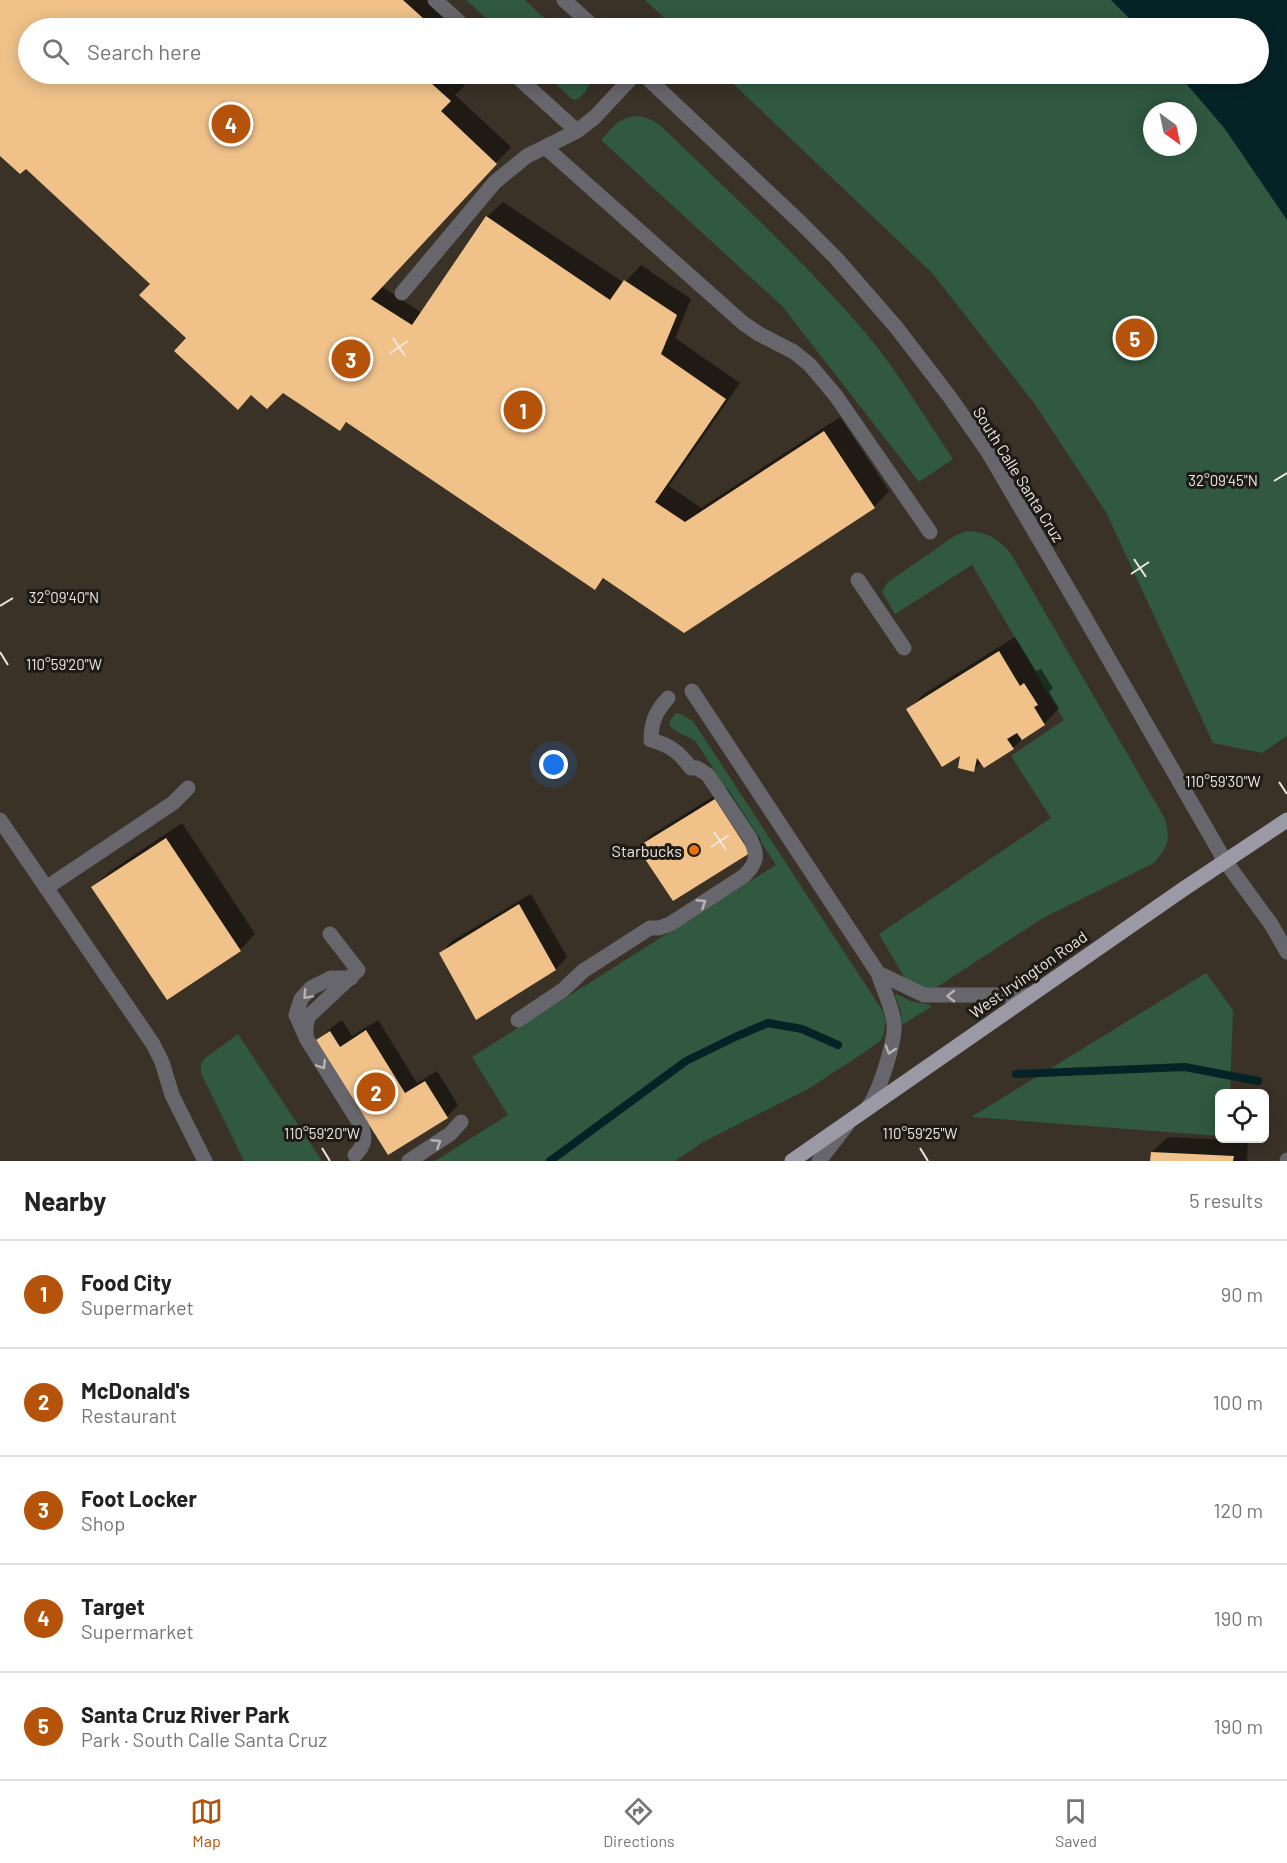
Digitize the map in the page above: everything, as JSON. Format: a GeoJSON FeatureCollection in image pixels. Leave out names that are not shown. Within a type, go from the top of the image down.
{"type":"FeatureCollection","features":[{"type":"Feature","properties":{"kind":"main road","name":"West Irvington Road"},"geometry":{"type":"LineString","coordinates":[[792,1161],[1287,820]]}},
{"type":"Feature","properties":{"kind":"street"},"geometry":{"type":"LineString","coordinates":[[435,0],[455,18]]}},
{"type":"Feature","properties":{"kind":"street"},"geometry":{"type":"LineString","coordinates":[[564,0],[584,18]]}},
{"type":"Feature","properties":{"kind":"street"},"geometry":{"type":"LineString","coordinates":[[525,84],[577,131]]}},
{"type":"Feature","properties":{"kind":"street"},"geometry":{"type":"LineString","coordinates":[[402,293],[489,189],[527,156],[577,131],[595,117],[626,84]]}},
{"type":"Feature","properties":{"kind":"street","name":"South Calle Santa Cruz"},"geometry":{"type":"LineString","coordinates":[[654,84],[836,258],[896,327],[949,396],[982,443],[1225,861],[1271,924],[1287,952]]}},
{"type":"Feature","properties":{"kind":"street"},"geometry":{"type":"LineString","coordinates":[[545,147],[743,323],[794,352],[810,365],[836,396],[930,532]]}},
{"type":"Feature","properties":{"kind":"street"},"geometry":{"type":"LineString","coordinates":[[858,580],[904,648]]}},
{"type":"Feature","properties":{"kind":"street"},"geometry":{"type":"LineString","coordinates":[[692,691],[878,974],[894,1020],[895,1033],[873,1101],[868,1107]]}},
{"type":"Feature","properties":{"kind":"street"},"geometry":{"type":"LineString","coordinates":[[518,1020],[563,990],[583,971],[650,928],[670,924],[744,876],[752,868],[756,859],[750,838],[708,775],[697,768],[691,768],[677,751],[664,743],[651,740],[654,716],[668,698]]}},
{"type":"Feature","properties":{"kind":"street"},"geometry":{"type":"LineString","coordinates":[[46,888],[173,803],[188,788]]}},
{"type":"Feature","properties":{"kind":"street"},"geometry":{"type":"LineString","coordinates":[[0,820],[153,1044],[162,1062],[172,1095],[205,1161]]}},
{"type":"Feature","properties":{"kind":"street"},"geometry":{"type":"LineString","coordinates":[[330,934],[354,974],[309,1016],[306,1038],[365,1134],[364,1143],[355,1155]]}},
{"type":"Feature","properties":{"kind":"street"},"geometry":{"type":"LineString","coordinates":[[878,974],[924,995],[1030,995]]}},
{"type":"Feature","properties":{"kind":"street"},"geometry":{"type":"LineString","coordinates":[[819,1161],[851,1119]]}},
{"type":"Feature","properties":{"kind":"street"},"geometry":{"type":"LineString","coordinates":[[409,1161],[450,1134],[461,1122]]}},
{"type":"Feature","properties":{"kind":"green space"},"geometry":{"type":"Polygon","coordinates":[[[466,0],[525,0],[544,18],[486,18],[466,0]]]}},
{"type":"Feature","properties":{"kind":"green space"},"geometry":{"type":"Polygon","coordinates":[[[645,0],[1287,0],[1287,736],[1262,753],[1213,743],[1106,512],[1034,403],[932,273],[734,84],[1269,84],[1269,18],[664,18],[645,0]]]}},
{"type":"Feature","properties":{"kind":"green space"},"geometry":{"type":"Polygon","coordinates":[[[556,84],[590,84],[576,100],[556,84]]]}},
{"type":"Feature","properties":{"kind":"green space"},"geometry":{"type":"Polygon","coordinates":[[[640,116],[661,126],[765,226],[840,304],[888,362],[953,459],[919,482],[782,306],[601,140],[622,120],[640,116]]]}},
{"type":"Feature","properties":{"kind":"green space"},"geometry":{"type":"Polygon","coordinates":[[[968,531],[993,537],[1011,554],[1164,817],[1168,837],[1166,847],[1154,863],[1043,918],[937,987],[930,989],[907,982],[879,934],[1051,818],[1011,756],[1064,720],[972,565],[895,614],[882,592],[888,582],[956,535],[968,531]]]}},
{"type":"Feature","properties":{"kind":"green space"},"geometry":{"type":"Polygon","coordinates":[[[676,713],[693,721],[882,1010],[886,1021],[883,1036],[880,1041],[862,1054],[808,1089],[705,1141],[675,1161],[435,1161],[508,1115],[472,1057],[776,865],[696,742],[669,725],[676,713]]]}},
{"type":"Feature","properties":{"kind":"green space"},"geometry":{"type":"Polygon","coordinates":[[[1206,973],[1233,1010],[1230,1089],[1215,1089],[1215,1136],[971,1117],[1206,973]]]}},
{"type":"Feature","properties":{"kind":"green space"},"geometry":{"type":"Polygon","coordinates":[[[897,994],[910,1001],[931,1007],[902,1025],[901,1011],[895,996],[897,994]]]}},
{"type":"Feature","properties":{"kind":"green space"},"geometry":{"type":"Polygon","coordinates":[[[238,1034],[322,1161],[244,1161],[201,1073],[201,1064],[205,1058],[238,1034]]]}},
{"type":"Feature","properties":{"kind":"water"},"geometry":{"type":"Polygon","coordinates":[[[1111,0],[1287,0],[1287,220],[1225,129],[1187,84],[1269,84],[1269,18],[1129,18],[1111,0]]]}},
{"type":"Feature","properties":{"kind":"building"},"geometry":{"type":"Polygon","coordinates":[[[0,0],[403,0],[423,18],[18,18],[18,84],[432,84],[451,101],[441,111],[497,164],[371,299],[412,325],[486,216],[610,300],[624,280],[677,315],[661,354],[726,399],[655,502],[685,522],[824,431],[875,508],[684,633],[603,578],[595,590],[346,422],[340,431],[283,393],[267,409],[251,395],[238,410],[174,351],[186,338],[139,295],[150,284],[26,169],[20,174],[0,156],[0,0]]]}},
{"type":"Feature","properties":{"kind":"building"},"geometry":{"type":"Polygon","coordinates":[[[999,651],[1020,686],[1024,683],[1038,705],[1034,707],[1045,725],[1022,740],[1017,733],[1007,739],[1014,749],[984,768],[977,758],[974,772],[958,768],[960,756],[942,767],[906,709],[999,651]]]}},
{"type":"Feature","properties":{"kind":"building","name":"Starbucks"},"geometry":{"type":"Polygon","coordinates":[[[715,799],[750,853],[673,901],[637,847],[715,799]]]}},
{"type":"Feature","properties":{"kind":"building"},"geometry":{"type":"Polygon","coordinates":[[[166,838],[241,951],[167,1000],[91,887],[166,838]]]}},
{"type":"Feature","properties":{"kind":"building"},"geometry":{"type":"Polygon","coordinates":[[[519,904],[556,970],[476,1020],[439,953],[519,904]]]}},
{"type":"Feature","properties":{"kind":"building"},"geometry":{"type":"Polygon","coordinates":[[[366,1030],[405,1093],[425,1081],[448,1118],[388,1155],[316,1040],[330,1031],[340,1047],[366,1030]]]}},
{"type":"Feature","properties":{"kind":"building"},"geometry":{"type":"Polygon","coordinates":[[[1151,1152],[1234,1156],[1233,1161],[1150,1161],[1151,1152]]]}},
{"type":"Feature","properties":{"kind":"waterway"},"geometry":{"type":"LineString","coordinates":[[550,1161],[686,1061],[768,1023],[802,1029],[838,1045]]}},
{"type":"Feature","properties":{"kind":"waterway"},"geometry":{"type":"LineString","coordinates":[[1016,1074],[1185,1067],[1258,1081]]}},
{"type":"Feature","properties":{"kind":"place","name":"Target"},"geometry":{"type":"Point","coordinates":[231,124]}},
{"type":"Feature","properties":{"kind":"place","name":"Santa Cruz River Park"},"geometry":{"type":"Point","coordinates":[1135,338]}},
{"type":"Feature","properties":{"kind":"place","name":"Foot Locker"},"geometry":{"type":"Point","coordinates":[351,359]}},
{"type":"Feature","properties":{"kind":"place","name":"Food City"},"geometry":{"type":"Point","coordinates":[523,410]}},
{"type":"Feature","properties":{"kind":"place","name":"Starbucks"},"geometry":{"type":"Point","coordinates":[694,850]}},
{"type":"Feature","properties":{"kind":"place","name":"McDonald's"},"geometry":{"type":"Point","coordinates":[376,1092]}}]}
